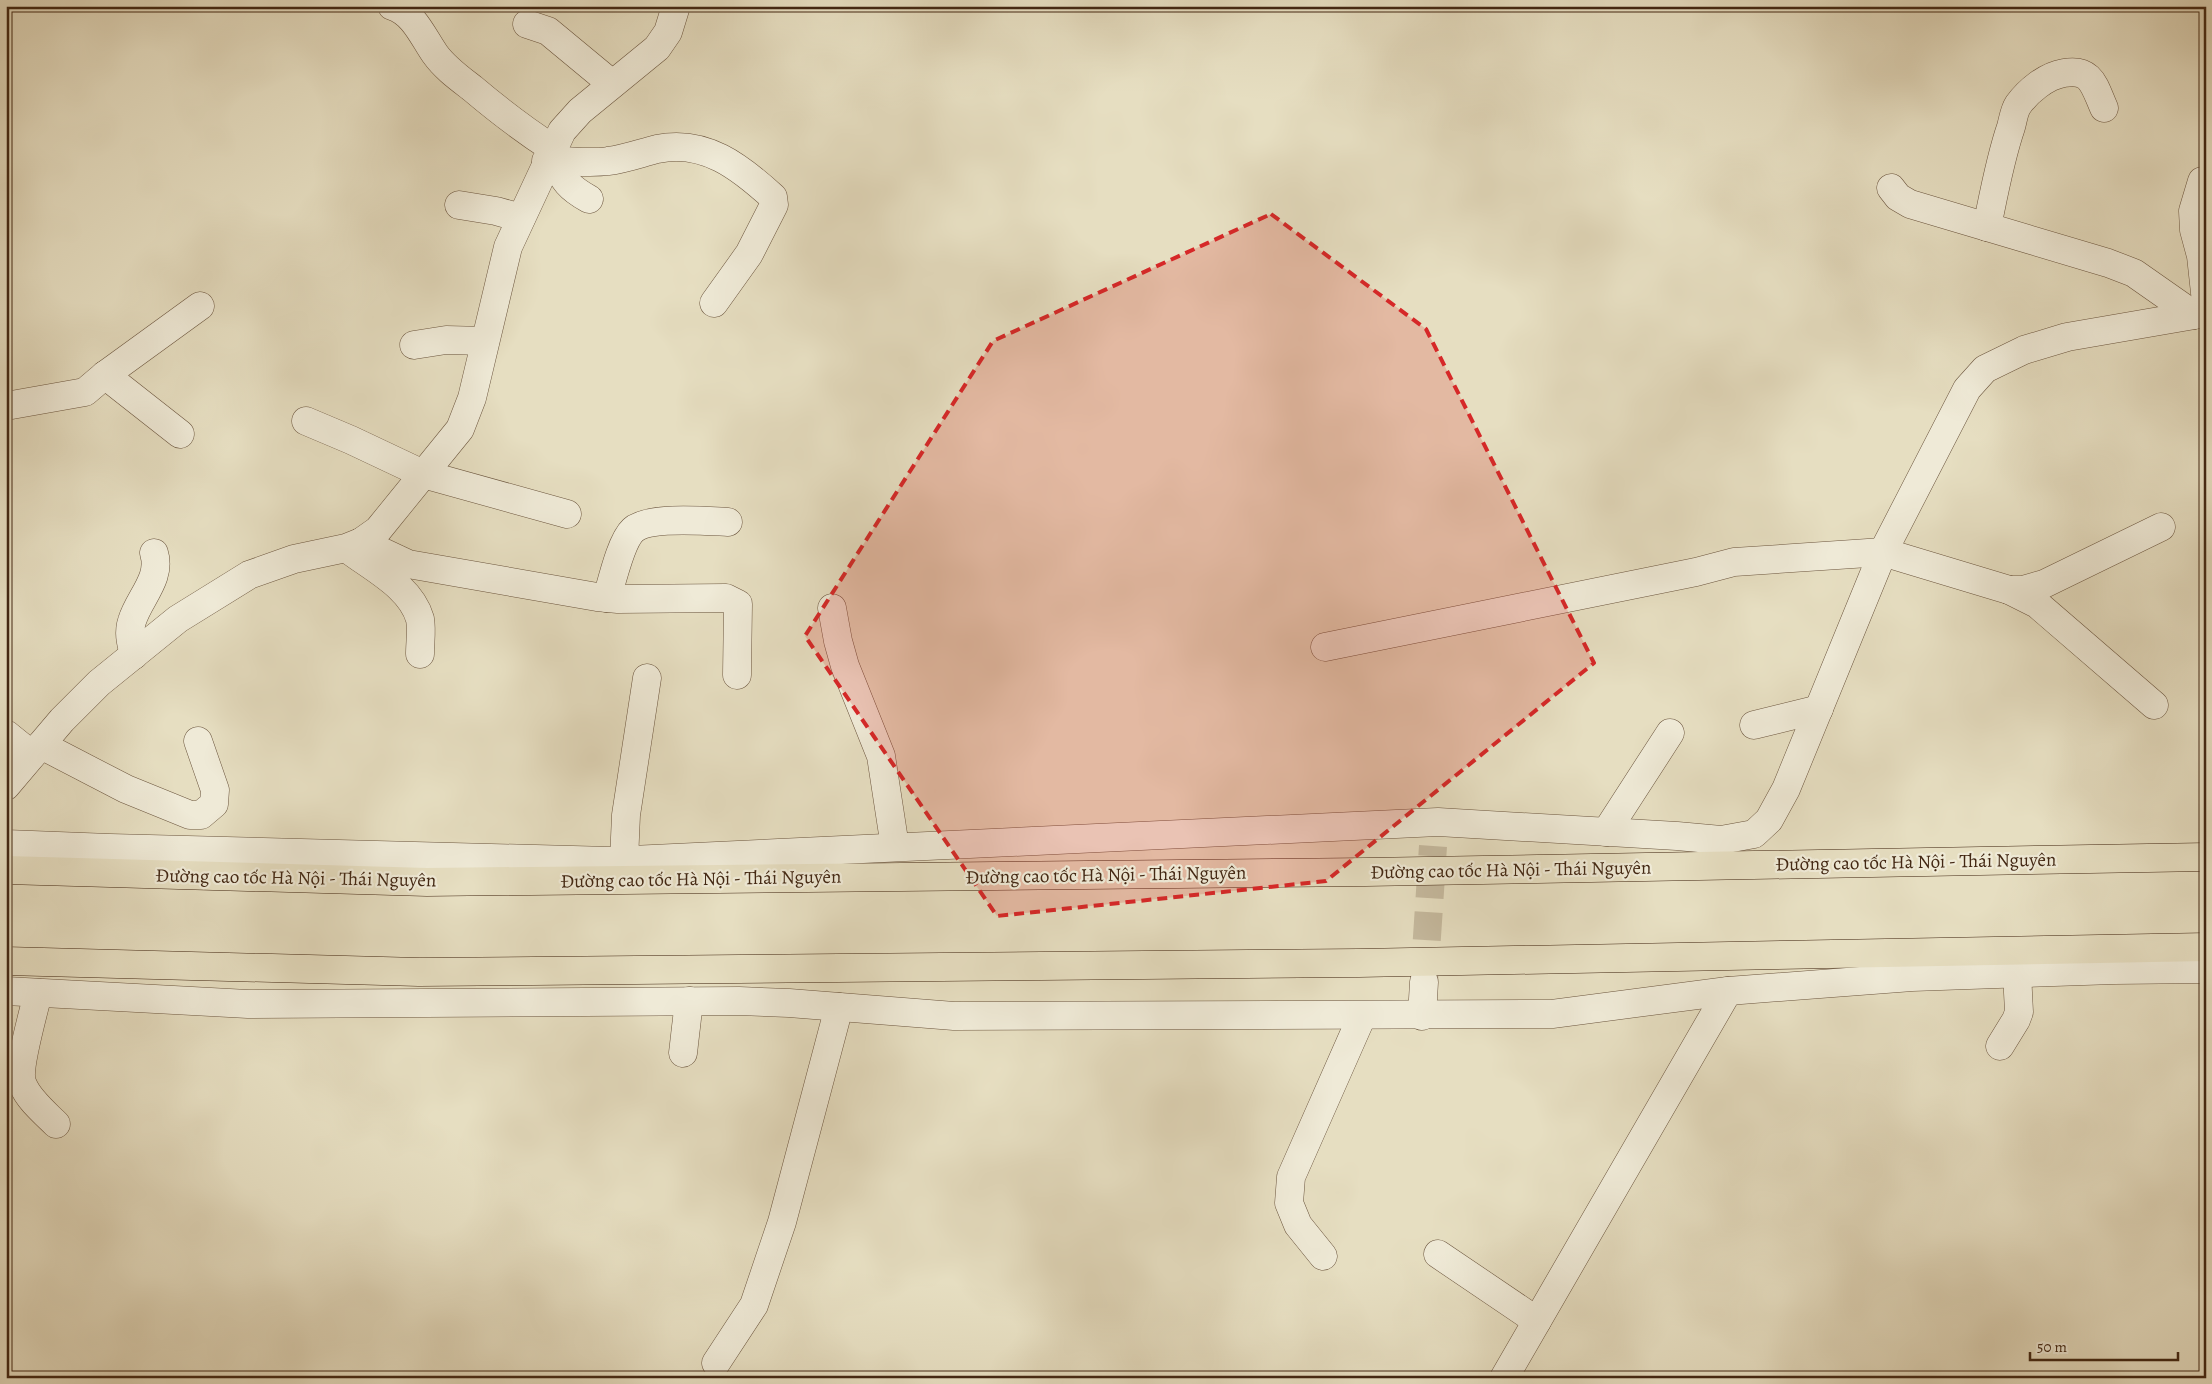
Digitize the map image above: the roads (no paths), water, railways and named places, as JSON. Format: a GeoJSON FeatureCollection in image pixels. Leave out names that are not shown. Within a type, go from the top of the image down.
{"type":"FeatureCollection","features":[{"type":"Feature","properties":{"kind":"highway","name":"Đường cao tốc Hà Nội - Thái Nguyên"},"geometry":{"type":"LineString","coordinates":[[6,870],[417,882],[1366,872],[2206,857]]}},
{"type":"Feature","properties":{"kind":"highway"},"geometry":{"type":"LineString","coordinates":[[6,961],[420,972],[1369,963],[2206,947]]}},
{"type":"Feature","properties":{"kind":"street"},"geometry":{"type":"LineString","coordinates":[[392,6],[400,9],[413,20],[446,67],[551,157],[562,178],[572,190],[590,199]]}},
{"type":"Feature","properties":{"kind":"street"},"geometry":{"type":"LineString","coordinates":[[6,786],[62,720],[99,683],[178,619],[249,575],[294,559],[354,545],[378,530],[460,429],[472,398],[467,340],[502,266],[508,247],[509,214],[551,157],[562,131],[580,111],[657,48],[668,32],[676,6]]}},
{"type":"Feature","properties":{"kind":"street"},"geometry":{"type":"LineString","coordinates":[[527,24],[548,31],[612,84]]}},
{"type":"Feature","properties":{"kind":"street"},"geometry":{"type":"LineString","coordinates":[[1987,227],[2004,148],[2017,107],[2032,89],[2058,74],[2076,71],[2086,74],[2091,80],[2104,108]]}},
{"type":"Feature","properties":{"kind":"street"},"geometry":{"type":"LineString","coordinates":[[551,157],[607,161],[659,149],[687,148],[713,153],[764,188],[774,205],[749,254],[714,303]]}},
{"type":"Feature","properties":{"kind":"street"},"geometry":{"type":"LineString","coordinates":[[2202,181],[2193,211],[2194,230],[2201,256],[2202,310]]}},
{"type":"Feature","properties":{"kind":"street"},"geometry":{"type":"LineString","coordinates":[[1891,188],[1898,197],[1910,204],[2108,263],[2134,273],[2202,310]]}},
{"type":"Feature","properties":{"kind":"street"},"geometry":{"type":"LineString","coordinates":[[459,204],[509,214]]}},
{"type":"Feature","properties":{"kind":"street"},"geometry":{"type":"LineString","coordinates":[[6,406],[85,392],[105,374],[200,306]]}},
{"type":"Feature","properties":{"kind":"street"},"geometry":{"type":"LineString","coordinates":[[6,844],[566,861],[895,847],[1436,834],[1606,832],[1721,840],[1754,834],[1769,820],[1778,805],[1883,552],[1954,409],[1967,388],[1986,368],[2024,350],[2067,337],[2202,310]]}},
{"type":"Feature","properties":{"kind":"street"},"geometry":{"type":"LineString","coordinates":[[414,345],[467,340]]}},
{"type":"Feature","properties":{"kind":"street"},"geometry":{"type":"LineString","coordinates":[[105,374],[180,434]]}},
{"type":"Feature","properties":{"kind":"street"},"geometry":{"type":"LineString","coordinates":[[306,421],[423,474],[567,514]]}},
{"type":"Feature","properties":{"kind":"street"},"geometry":{"type":"LineString","coordinates":[[607,598],[615,569],[633,530],[644,524],[677,520],[728,522]]}},
{"type":"Feature","properties":{"kind":"street"},"geometry":{"type":"LineString","coordinates":[[2009,590],[2023,590],[2044,584],[2161,527]]}},
{"type":"Feature","properties":{"kind":"street"},"geometry":{"type":"LineString","coordinates":[[354,545],[408,564],[607,598],[732,599],[738,604],[737,675]]}},
{"type":"Feature","properties":{"kind":"street"},"geometry":{"type":"LineString","coordinates":[[354,545],[414,603],[420,621],[420,654]]}},
{"type":"Feature","properties":{"kind":"street"},"geometry":{"type":"LineString","coordinates":[[1325,647],[1696,572],[1734,562],[1883,552],[2009,590],[2037,604],[2154,705]]}},
{"type":"Feature","properties":{"kind":"street"},"geometry":{"type":"LineString","coordinates":[[134,655],[130,636],[132,622],[139,602],[155,573],[156,560],[154,553]]}},
{"type":"Feature","properties":{"kind":"street"},"geometry":{"type":"LineString","coordinates":[[832,608],[845,666],[881,756],[895,847]]}},
{"type":"Feature","properties":{"kind":"street"},"geometry":{"type":"LineString","coordinates":[[624,860],[626,815],[647,678]]}},
{"type":"Feature","properties":{"kind":"street"},"geometry":{"type":"LineString","coordinates":[[1754,725],[1819,709]]}},
{"type":"Feature","properties":{"kind":"street"},"geometry":{"type":"LineString","coordinates":[[1606,832],[1670,733]]}},
{"type":"Feature","properties":{"kind":"street"},"geometry":{"type":"LineString","coordinates":[[6,734],[36,750],[126,789],[190,814],[201,815],[214,804],[215,790],[198,741]]}},
{"type":"Feature","properties":{"kind":"street"},"geometry":{"type":"LineString","coordinates":[[6,991],[248,1004],[689,1001],[781,1002],[954,1016],[1422,1016],[1552,1014],[1728,991],[1912,977],[2206,969]]}},
{"type":"Feature","properties":{"kind":"street"},"geometry":{"type":"LineString","coordinates":[[2000,1046],[2019,1012],[2017,973]]}},
{"type":"Feature","properties":{"kind":"street"},"geometry":{"type":"LineString","coordinates":[[1422,1016],[1424,982]]}},
{"type":"Feature","properties":{"kind":"street"},"geometry":{"type":"LineString","coordinates":[[1504,1378],[1728,991]]}},
{"type":"Feature","properties":{"kind":"street"},"geometry":{"type":"LineString","coordinates":[[38,993],[22,1065],[22,1084],[29,1096],[56,1124]]}},
{"type":"Feature","properties":{"kind":"street"},"geometry":{"type":"LineString","coordinates":[[683,1053],[689,1001]]}},
{"type":"Feature","properties":{"kind":"street"},"geometry":{"type":"LineString","coordinates":[[716,1364],[754,1304],[779,1232],[839,1007]]}},
{"type":"Feature","properties":{"kind":"street"},"geometry":{"type":"LineString","coordinates":[[1322,1256],[1298,1225],[1289,1203],[1290,1177],[1362,1016]]}},
{"type":"Feature","properties":{"kind":"street"},"geometry":{"type":"LineString","coordinates":[[1438,1254],[1537,1321]]}},
{"type":"Feature","properties":{"kind":"tunnel"},"geometry":{"type":"LineString","coordinates":[[1424,982],[1433,846]]}}]}
